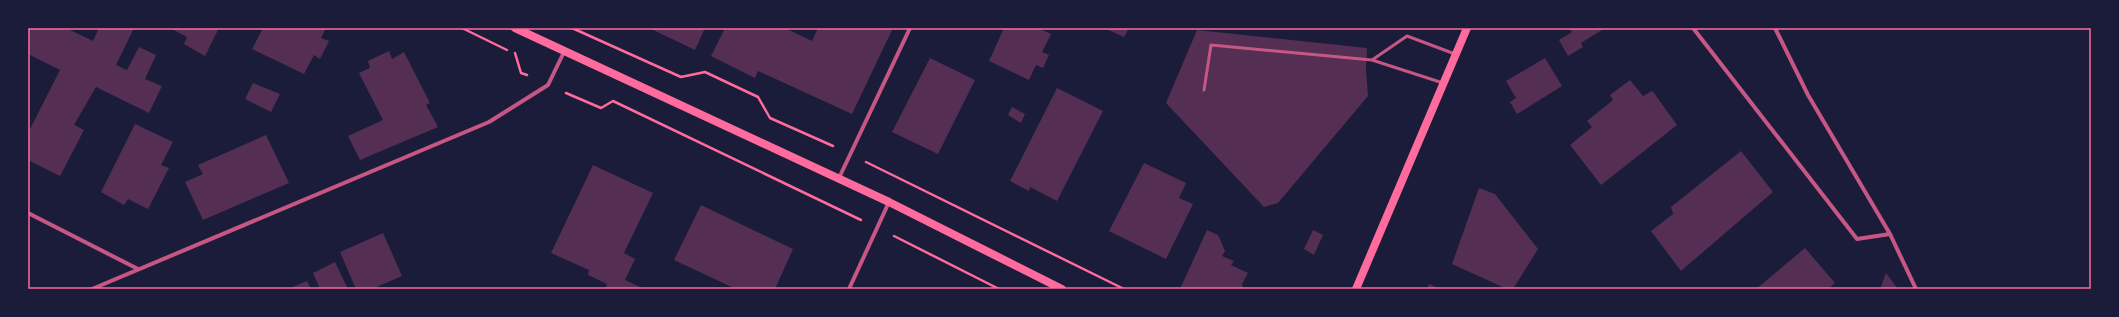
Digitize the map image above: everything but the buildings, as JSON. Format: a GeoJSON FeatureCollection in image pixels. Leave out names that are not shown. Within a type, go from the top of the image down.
{"type":"FeatureCollection","features":[{"type":"Feature","properties":{"kind":"main road"},"geometry":{"type":"LineString","coordinates":[[515,28],[889,202],[1062,289]]}},
{"type":"Feature","properties":{"kind":"main road"},"geometry":{"type":"LineString","coordinates":[[1356,289],[1467,28]]}},
{"type":"Feature","properties":{"kind":"street"},"geometry":{"type":"LineString","coordinates":[[839,179],[910,28]]}},
{"type":"Feature","properties":{"kind":"street"},"geometry":{"type":"LineString","coordinates":[[1693,28],[1857,239],[1890,234]]}},
{"type":"Feature","properties":{"kind":"street"},"geometry":{"type":"LineString","coordinates":[[1775,28],[1808,95],[1890,234],[1916,289]]}},
{"type":"Feature","properties":{"kind":"street"},"geometry":{"type":"LineString","coordinates":[[92,289],[489,122],[548,85],[564,52]]}},
{"type":"Feature","properties":{"kind":"street"},"geometry":{"type":"LineString","coordinates":[[848,289],[889,202]]}},
{"type":"Feature","properties":{"kind":"street"},"geometry":{"type":"LineString","coordinates":[[28,213],[138,269]]}},
{"type":"Feature","properties":{"kind":"lane"},"geometry":{"type":"LineString","coordinates":[[1372,60],[1407,36],[1456,54]]}},
{"type":"Feature","properties":{"kind":"lane"},"geometry":{"type":"LineString","coordinates":[[1204,90],[1211,45],[1372,60],[1443,83]]}},
{"type":"Feature","properties":{"kind":"path"},"geometry":{"type":"LineString","coordinates":[[462,28],[516,54],[521,73]]}},
{"type":"Feature","properties":{"kind":"path"},"geometry":{"type":"LineString","coordinates":[[601,108],[614,101],[877,228],[999,289]]}}]}
